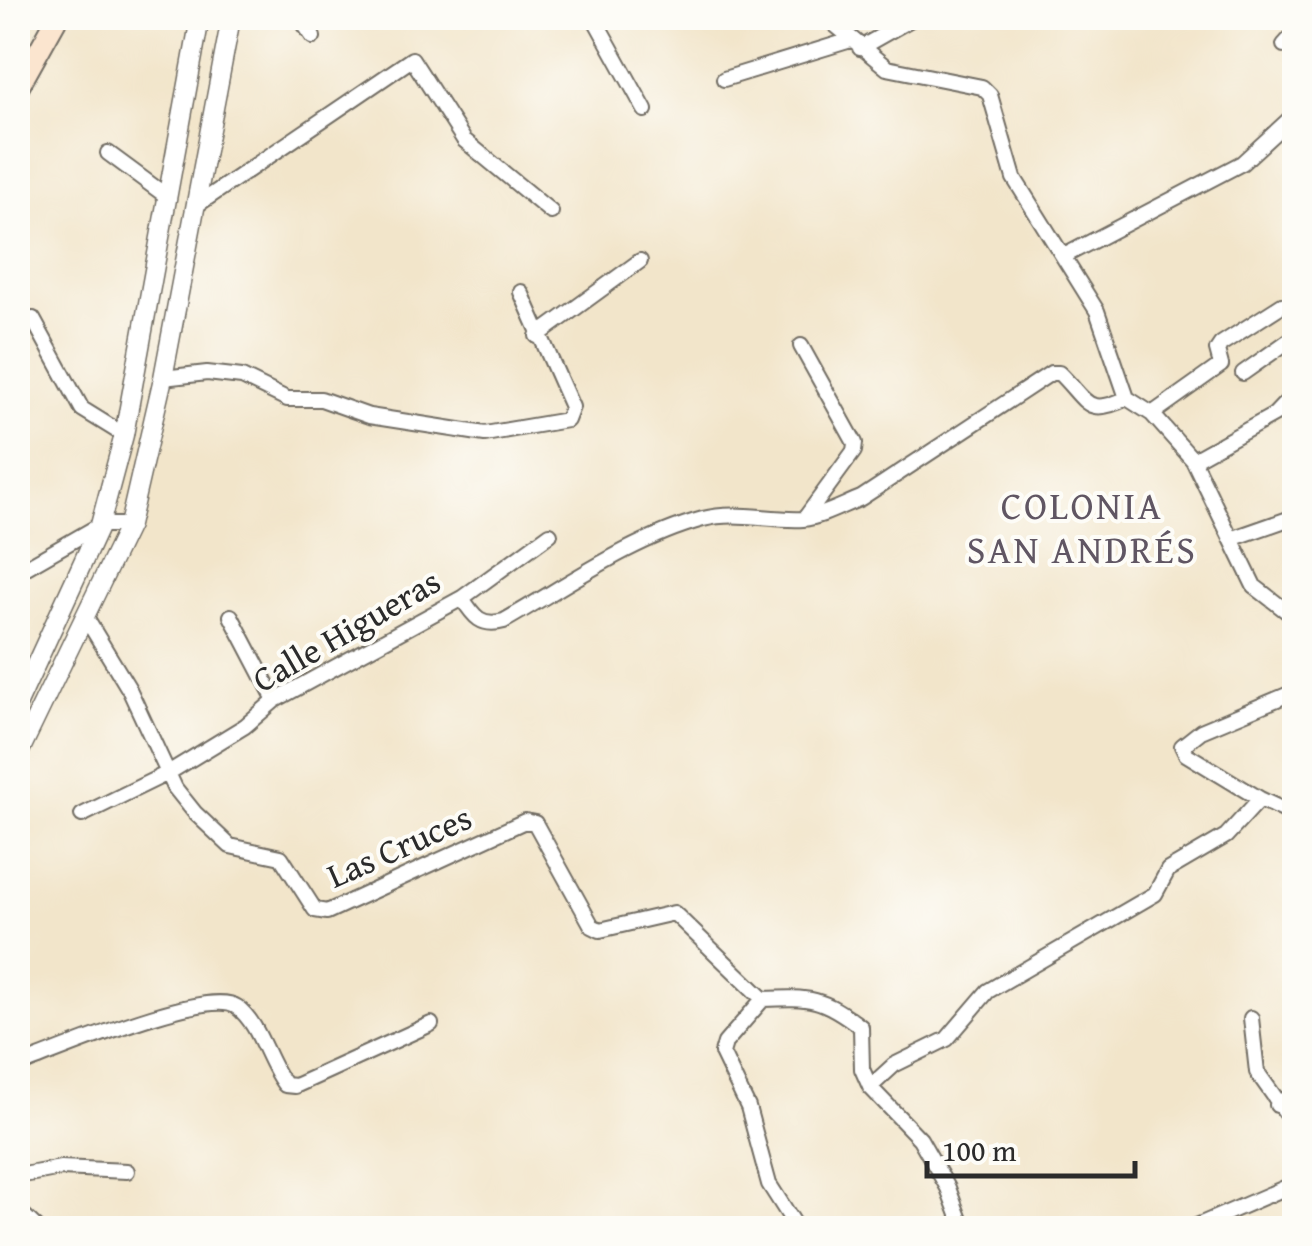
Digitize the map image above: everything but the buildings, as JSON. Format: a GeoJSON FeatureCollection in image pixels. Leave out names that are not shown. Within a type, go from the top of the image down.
{"type":"FeatureCollection","features":[{"type":"Feature","properties":{"kind":"main road"},"geometry":{"type":"LineString","coordinates":[[18,88],[57,18]]}},
{"type":"Feature","properties":{"kind":"street"},"geometry":{"type":"LineString","coordinates":[[18,703],[100,525],[124,435],[200,18]]}},
{"type":"Feature","properties":{"kind":"street"},"geometry":{"type":"LineString","coordinates":[[18,755],[129,524],[163,378],[231,18]]}},
{"type":"Feature","properties":{"kind":"street"},"geometry":{"type":"LineString","coordinates":[[300,18],[313,37]]}},
{"type":"Feature","properties":{"kind":"street"},"geometry":{"type":"LineString","coordinates":[[594,18],[645,110]]}},
{"type":"Feature","properties":{"kind":"street"},"geometry":{"type":"LineString","coordinates":[[826,18],[887,68],[982,86],[990,95],[1014,178],[1096,311],[1127,398],[1152,414],[1193,460],[1254,586],[1294,617]]}},
{"type":"Feature","properties":{"kind":"street"},"geometry":{"type":"LineString","coordinates":[[724,78],[856,44],[913,18]]}},
{"type":"Feature","properties":{"kind":"street"},"geometry":{"type":"LineString","coordinates":[[197,205],[412,59],[464,140],[550,212]]}},
{"type":"Feature","properties":{"kind":"street"},"geometry":{"type":"LineString","coordinates":[[1064,256],[1242,163],[1294,115]]}},
{"type":"Feature","properties":{"kind":"street"},"geometry":{"type":"LineString","coordinates":[[108,153],[165,195]]}},
{"type":"Feature","properties":{"kind":"street"},"geometry":{"type":"LineString","coordinates":[[537,336],[640,261]]}},
{"type":"Feature","properties":{"kind":"street"},"geometry":{"type":"LineString","coordinates":[[163,378],[207,373],[242,377],[287,399],[320,399],[384,419],[485,434],[555,426],[572,415],[572,407],[537,336],[521,292]]}},
{"type":"Feature","properties":{"kind":"street"},"geometry":{"type":"LineString","coordinates":[[1152,414],[1221,366],[1217,350],[1221,344],[1282,305]]}},
{"type":"Feature","properties":{"kind":"street"},"geometry":{"type":"LineString","coordinates":[[33,319],[82,409],[124,435]]}},
{"type":"Feature","properties":{"kind":"street"},"geometry":{"type":"LineString","coordinates":[[1243,373],[1294,337]]}},
{"type":"Feature","properties":{"kind":"street"},"geometry":{"type":"LineString","coordinates":[[801,346],[855,442],[854,451],[804,519]]}},
{"type":"Feature","properties":{"kind":"street"},"geometry":{"type":"LineString","coordinates":[[462,598],[479,621],[488,625],[504,620],[615,557],[704,519],[742,515],[804,519],[861,498],[1051,373],[1060,373],[1085,404],[1095,408],[1107,408],[1127,398]]}},
{"type":"Feature","properties":{"kind":"street"},"geometry":{"type":"LineString","coordinates":[[1193,460],[1274,415],[1294,394]]}},
{"type":"Feature","properties":{"kind":"street"},"geometry":{"type":"LineString","coordinates":[[1231,539],[1294,516]]}},
{"type":"Feature","properties":{"kind":"street"},"geometry":{"type":"LineString","coordinates":[[18,572],[100,525],[129,524]]}},
{"type":"Feature","properties":{"kind":"street","name":"Calle Higueras"},"geometry":{"type":"LineString","coordinates":[[82,815],[168,773],[245,726],[275,700],[462,598],[550,534]]}},
{"type":"Feature","properties":{"kind":"street"},"geometry":{"type":"LineString","coordinates":[[230,616],[275,700]]}},
{"type":"Feature","properties":{"kind":"street","name":"Las Cruces"},"geometry":{"type":"LineString","coordinates":[[86,618],[130,689],[175,788],[230,846],[281,857],[321,913],[526,821],[540,830],[592,926],[600,930],[674,913],[762,999]]}},
{"type":"Feature","properties":{"kind":"street"},"geometry":{"type":"LineString","coordinates":[[1294,692],[1201,731],[1182,746],[1186,754],[1294,815]]}},
{"type":"Feature","properties":{"kind":"street"},"geometry":{"type":"LineString","coordinates":[[870,1087],[894,1064],[947,1039],[988,991],[1154,894],[1168,870],[1226,836],[1260,799]]}},
{"type":"Feature","properties":{"kind":"street"},"geometry":{"type":"LineString","coordinates":[[797,1228],[768,1184],[748,1107],[722,1053],[724,1043],[762,999],[812,997],[828,1002],[861,1027],[862,1070],[870,1087],[920,1139],[948,1188],[963,1228]]}},
{"type":"Feature","properties":{"kind":"street"},"geometry":{"type":"LineString","coordinates":[[18,1066],[147,1019],[213,1002],[233,1004],[247,1016],[277,1075],[285,1085],[295,1086],[431,1024]]}},
{"type":"Feature","properties":{"kind":"street"},"geometry":{"type":"LineString","coordinates":[[1251,1018],[1256,1072],[1294,1124]]}},
{"type":"Feature","properties":{"kind":"street"},"geometry":{"type":"LineString","coordinates":[[1277,1105],[1294,1094]]}},
{"type":"Feature","properties":{"kind":"street"},"geometry":{"type":"LineString","coordinates":[[18,1176],[61,1168],[127,1171]]}},
{"type":"Feature","properties":{"kind":"street"},"geometry":{"type":"LineString","coordinates":[[1192,1228],[1294,1184]]}},
{"type":"Feature","properties":{"kind":"street"},"geometry":{"type":"LineString","coordinates":[[18,1210],[37,1228]]}},
{"type":"Feature","properties":{"kind":"district","name":"COLONIA SAN ANDRÉS"},"geometry":{"type":"Point","coordinates":[1082,527]}}]}
